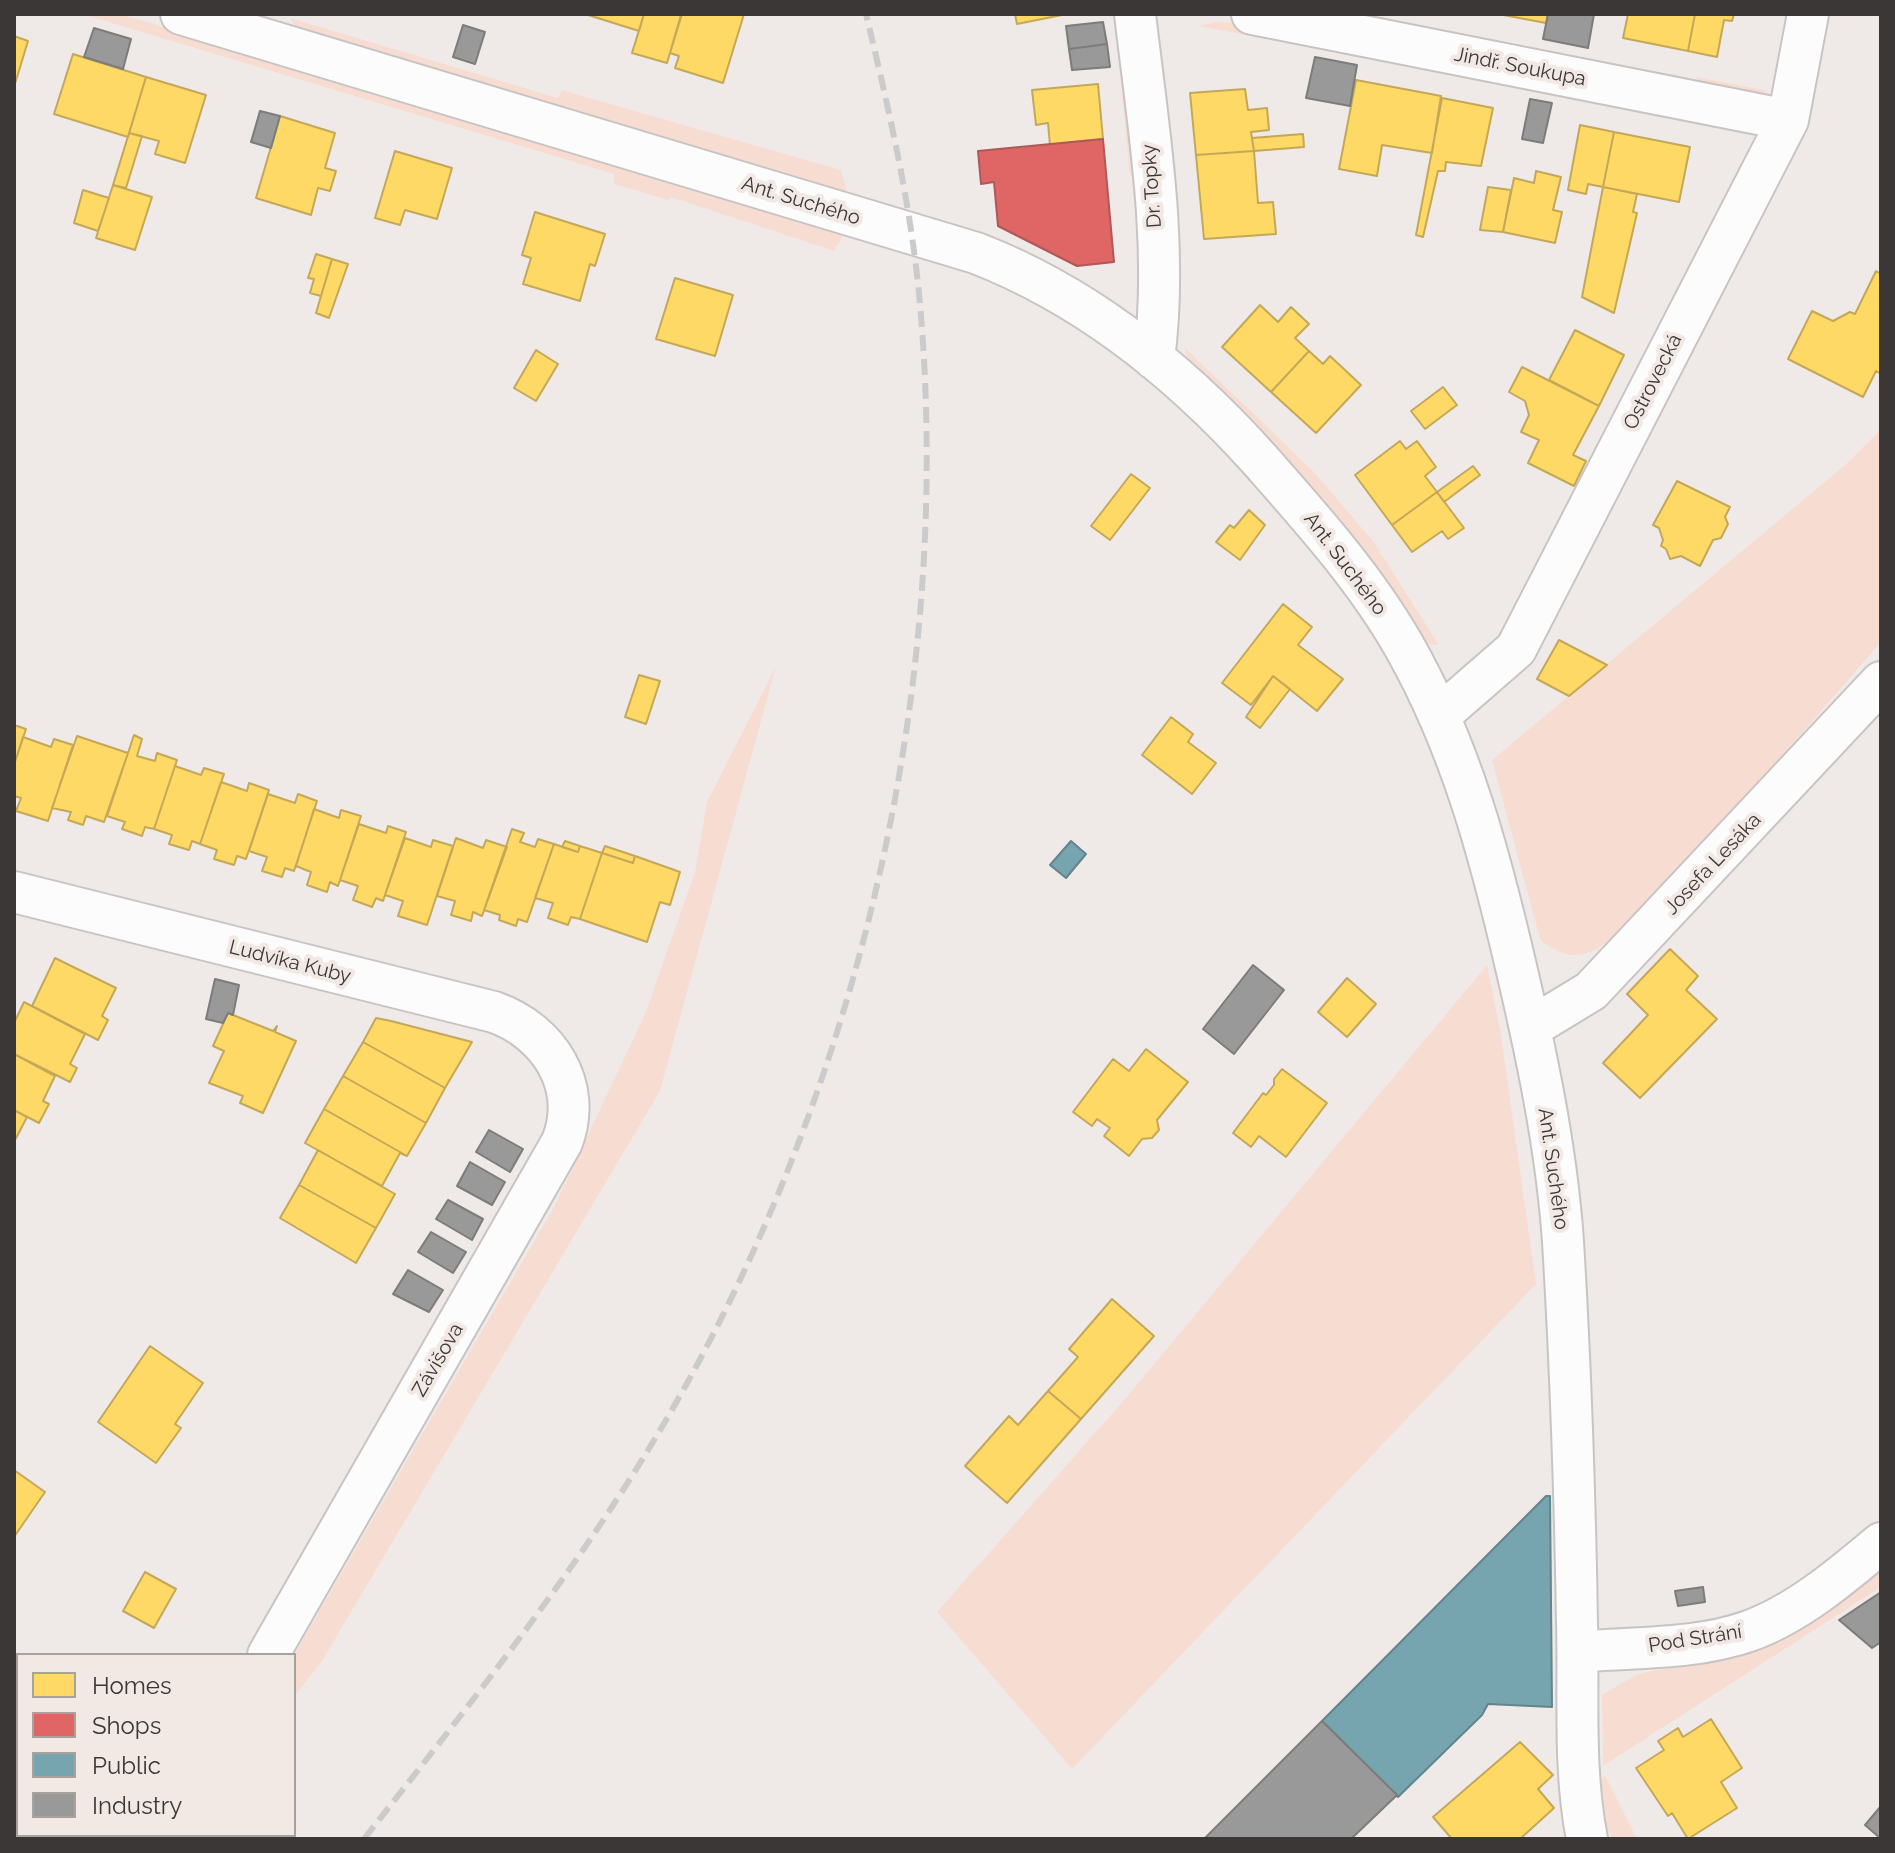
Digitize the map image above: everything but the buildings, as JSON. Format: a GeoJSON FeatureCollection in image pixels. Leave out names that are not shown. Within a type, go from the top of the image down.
{"type":"FeatureCollection","features":[{"type":"Feature","properties":{"kind":"street","name":"Ant. Suchého"},"geometry":{"type":"LineString","coordinates":[[181,14],[269,27],[976,253],[1056,290],[1154,359],[1245,444],[1339,552],[1403,644],[1439,716],[1486,843],[1530,1028],[1555,1171],[1564,1254],[1578,1652],[1579,1783],[1587,1839]]}},
{"type":"Feature","properties":{"kind":"street","name":"Dr. Topky"},"geometry":{"type":"LineString","coordinates":[[1135,14],[1155,205],[1159,323],[1154,359]]}},
{"type":"Feature","properties":{"kind":"street","name":"Jindř. Soukupa"},"geometry":{"type":"LineString","coordinates":[[1252,14],[1788,120]]}},
{"type":"Feature","properties":{"kind":"street","name":"Ostrovecká"},"geometry":{"type":"LineString","coordinates":[[1439,716],[1516,649],[1788,120],[1808,14]]}},
{"type":"Feature","properties":{"kind":"street","name":"Josefa Lesáka"},"geometry":{"type":"LineString","coordinates":[[1530,1028],[1591,991],[1881,682]]}},
{"type":"Feature","properties":{"kind":"street","name":"Ludvíka Kuby"},"geometry":{"type":"LineString","coordinates":[[14,892],[494,1012],[530,1031],[553,1056]]}},
{"type":"Feature","properties":{"kind":"street","name":"Závišova"},"geometry":{"type":"LineString","coordinates":[[269,1653],[562,1142],[569,1120],[569,1095],[553,1056]]}},
{"type":"Feature","properties":{"kind":"street","name":"Pod Strání"},"geometry":{"type":"LineString","coordinates":[[1578,1652],[1698,1643],[1749,1631],[1810,1598],[1881,1543]]}},
{"type":"Feature","properties":{"kind":"shaded area"},"geometry":{"type":"Polygon","coordinates":[[[82,14],[120,14],[846,231],[834,251],[671,197],[668,200],[614,184],[614,174],[82,14]]]}},
{"type":"Feature","properties":{"kind":"shaded area"},"geometry":{"type":"Polygon","coordinates":[[[290,18],[558,98],[562,90],[841,170],[849,201],[301,35],[290,18]]]}},
{"type":"Feature","properties":{"kind":"shaded area"},"geometry":{"type":"Polygon","coordinates":[[[1216,22],[1238,23],[1317,39],[1320,49],[1199,26],[1216,22]]]}},
{"type":"Feature","properties":{"kind":"shaded area"},"geometry":{"type":"Polygon","coordinates":[[[1127,62],[1135,175],[1130,175],[1119,64],[1127,62]]]}},
{"type":"Feature","properties":{"kind":"shaded area"},"geometry":{"type":"Polygon","coordinates":[[[1696,77],[1769,91],[1746,97],[1705,88],[1696,77]]]}},
{"type":"Feature","properties":{"kind":"shaded area"},"geometry":{"type":"Polygon","coordinates":[[[1184,347],[1313,471],[1373,541],[1439,645],[1423,644],[1190,367],[1184,347]]]}},
{"type":"Feature","properties":{"kind":"shaded area"},"geometry":{"type":"Polygon","coordinates":[[[1879,431],[1881,642],[1749,794],[1606,943],[1589,952],[1572,955],[1548,946],[1540,939],[1492,760],[1845,465],[1879,431]]]}},
{"type":"Feature","properties":{"kind":"shaded area"},"geometry":{"type":"Polygon","coordinates":[[[776,666],[660,1091],[322,1661],[296,1694],[295,1653],[554,1207],[645,1014],[695,872],[707,802],[776,666]]]}},
{"type":"Feature","properties":{"kind":"shaded area"},"geometry":{"type":"Polygon","coordinates":[[[1487,965],[1501,1035],[1536,1284],[1072,1769],[937,1612],[1125,1399],[1487,965]]]}},
{"type":"Feature","properties":{"kind":"shaded area"},"geometry":{"type":"Polygon","coordinates":[[[1881,1565],[1881,1587],[1603,1766],[1602,1695],[1636,1675],[1676,1665],[1881,1565]]]}},
{"type":"Feature","properties":{"kind":"shaded area"},"geometry":{"type":"Polygon","coordinates":[[[1605,1775],[1637,1839],[1612,1839],[1592,1791],[1605,1775]]]}},
{"type":"Feature","properties":{"kind":"shaded area"},"geometry":{"type":"Polygon","coordinates":[[[116,1837],[184,1837],[182,1839],[114,1839],[116,1837]]]}},
{"type":"Feature","properties":{"kind":"railway"},"geometry":{"type":"LineString","coordinates":[[364,1839],[510,1651],[580,1554],[645,1455],[717,1327],[779,1192],[831,1051],[872,907],[902,760],[920,611],[927,463],[921,316],[912,239],[892,126],[866,14]]}}]}
